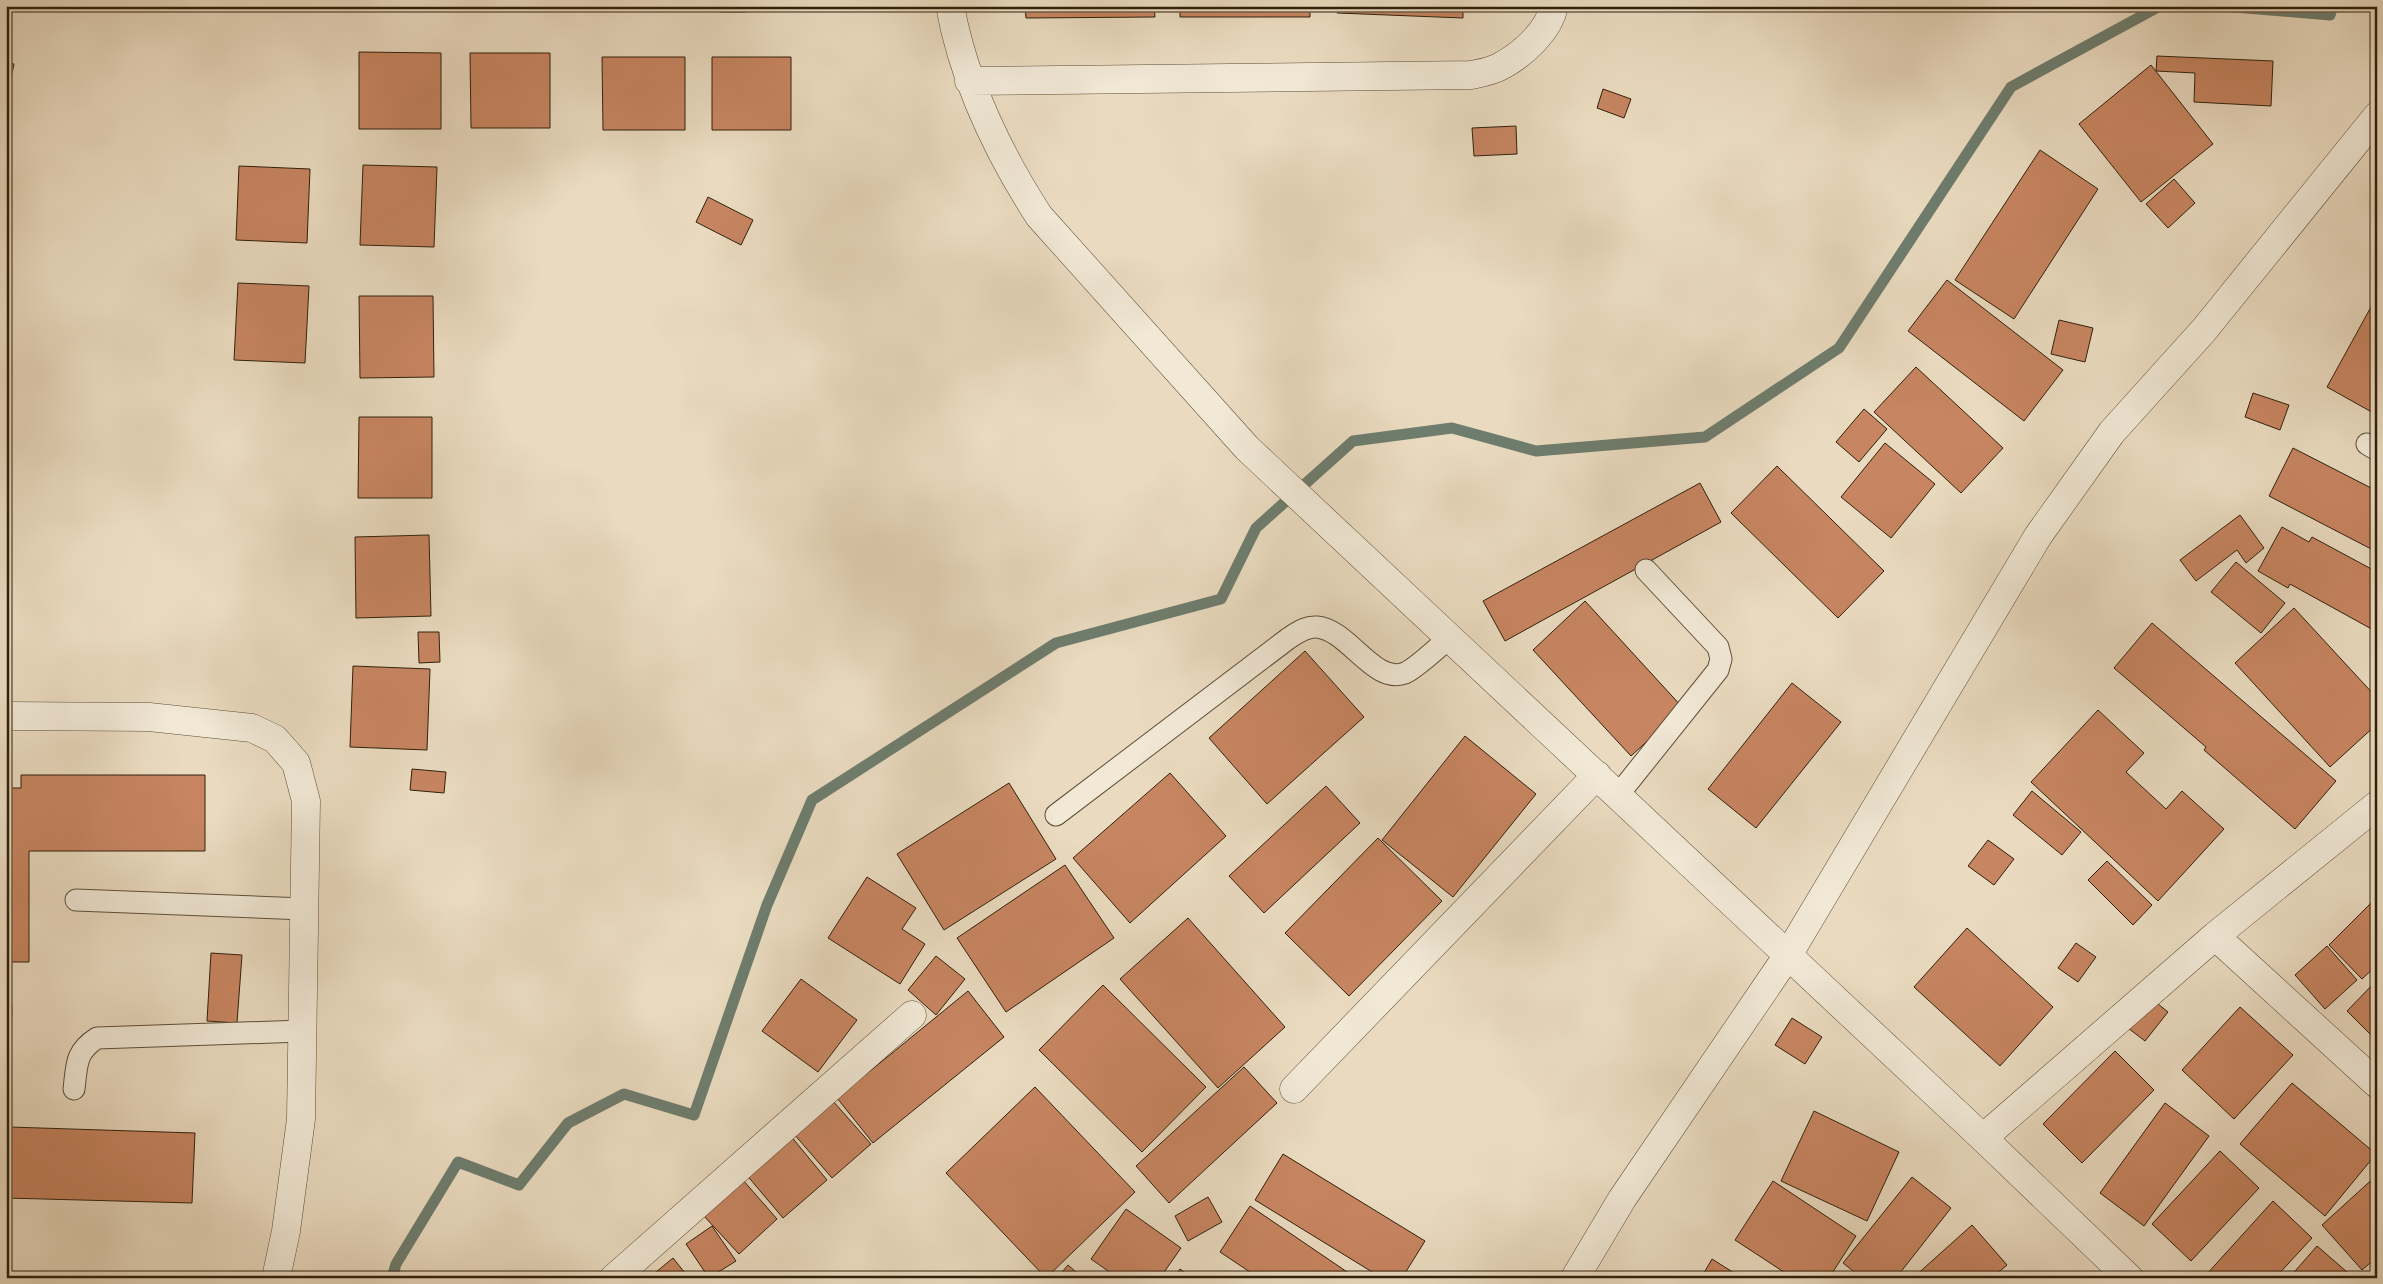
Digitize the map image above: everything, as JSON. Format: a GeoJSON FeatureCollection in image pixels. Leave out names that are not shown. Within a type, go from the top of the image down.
{"type":"FeatureCollection","features":[{"type":"Feature","properties":{"kind":"street"},"geometry":{"type":"LineString","coordinates":[[950,6],[957,41],[970,81],[992,135],[1018,185],[1039,216],[1247,448],[1618,795],[2129,1278]]}},
{"type":"Feature","properties":{"kind":"street"},"geometry":{"type":"LineString","coordinates":[[970,81],[1471,75],[1500,67],[1517,56],[1539,36],[1554,6]]}},
{"type":"Feature","properties":{"kind":"street"},"geometry":{"type":"LineString","coordinates":[[1575,1278],[1622,1199],[1788,955],[2038,536],[2112,432],[2204,330],[2377,116]]}},
{"type":"Feature","properties":{"kind":"street"},"geometry":{"type":"LineString","coordinates":[[6,716],[149,717],[252,728],[275,739],[296,763],[306,801],[300,1120],[286,1231],[276,1278]]}},
{"type":"Feature","properties":{"kind":"street"},"geometry":{"type":"LineString","coordinates":[[1294,1089],[1596,775]]}},
{"type":"Feature","properties":{"kind":"street"},"geometry":{"type":"LineString","coordinates":[[1982,1138],[2215,936],[2377,805]]}},
{"type":"Feature","properties":{"kind":"street"},"geometry":{"type":"LineString","coordinates":[[2215,936],[2377,1084]]}},
{"type":"Feature","properties":{"kind":"street"},"geometry":{"type":"LineString","coordinates":[[614,1278],[912,1015]]}},
{"type":"Feature","properties":{"kind":"lane"},"geometry":{"type":"LineString","coordinates":[[1618,795],[1718,670],[1721,659],[1718,648],[1646,570]]}},
{"type":"Feature","properties":{"kind":"lane"},"geometry":{"type":"LineString","coordinates":[[1056,815],[1288,638],[1304,629],[1317,627],[1339,635],[1381,671],[1392,674],[1405,673],[1442,631]]}},
{"type":"Feature","properties":{"kind":"lane"},"geometry":{"type":"LineString","coordinates":[[76,900],[304,909]]}},
{"type":"Feature","properties":{"kind":"lane"},"geometry":{"type":"LineString","coordinates":[[74,1089],[78,1057],[85,1045],[97,1038],[302,1031]]}},
{"type":"Feature","properties":{"kind":"building"},"geometry":{"type":"Polygon","coordinates":[[[720,6],[746,6],[746,12],[720,12],[720,6]]]}},
{"type":"Feature","properties":{"kind":"building"},"geometry":{"type":"Polygon","coordinates":[[[1025,6],[1154,6],[1155,17],[1026,18],[1025,6]]]}},
{"type":"Feature","properties":{"kind":"building"},"geometry":{"type":"Polygon","coordinates":[[[1180,6],[1310,6],[1310,17],[1180,17],[1180,6]]]}},
{"type":"Feature","properties":{"kind":"building"},"geometry":{"type":"Polygon","coordinates":[[[1338,6],[1463,6],[1463,18],[1337,13],[1338,6]]]}},
{"type":"Feature","properties":{"kind":"building"},"geometry":{"type":"Polygon","coordinates":[[[359,52],[441,53],[441,129],[359,129],[359,52]]]}},
{"type":"Feature","properties":{"kind":"building"},"geometry":{"type":"Polygon","coordinates":[[[470,53],[550,53],[550,128],[471,128],[470,53]]]}},
{"type":"Feature","properties":{"kind":"building"},"geometry":{"type":"Polygon","coordinates":[[[2157,56],[2273,61],[2271,106],[2194,102],[2195,73],[2156,71],[2157,56]]]}},
{"type":"Feature","properties":{"kind":"building"},"geometry":{"type":"Polygon","coordinates":[[[602,57],[685,57],[685,130],[603,130],[602,57]]]}},
{"type":"Feature","properties":{"kind":"building"},"geometry":{"type":"Polygon","coordinates":[[[712,57],[791,57],[791,130],[712,130],[712,57]]]}},
{"type":"Feature","properties":{"kind":"building"},"geometry":{"type":"Polygon","coordinates":[[[6,62],[14,64],[7,97],[6,96],[6,62]]]}},
{"type":"Feature","properties":{"kind":"building"},"geometry":{"type":"Polygon","coordinates":[[[2151,65],[2213,144],[2141,202],[2079,124],[2151,65]]]}},
{"type":"Feature","properties":{"kind":"building"},"geometry":{"type":"Polygon","coordinates":[[[1603,89],[1631,99],[1624,118],[1597,108],[1603,89]]]}},
{"type":"Feature","properties":{"kind":"building"},"geometry":{"type":"Polygon","coordinates":[[[1516,126],[1517,154],[1474,156],[1472,128],[1516,126]]]}},
{"type":"Feature","properties":{"kind":"building"},"geometry":{"type":"Polygon","coordinates":[[[2040,150],[2098,189],[2014,319],[1955,280],[2040,150]]]}},
{"type":"Feature","properties":{"kind":"building"},"geometry":{"type":"Polygon","coordinates":[[[363,165],[437,167],[434,247],[360,245],[363,165]]]}},
{"type":"Feature","properties":{"kind":"building"},"geometry":{"type":"Polygon","coordinates":[[[239,166],[310,169],[307,243],[236,240],[239,166]]]}},
{"type":"Feature","properties":{"kind":"building"},"geometry":{"type":"Polygon","coordinates":[[[2174,179],[2195,203],[2168,228],[2146,204],[2174,179]]]}},
{"type":"Feature","properties":{"kind":"building"},"geometry":{"type":"Polygon","coordinates":[[[708,197],[753,220],[741,245],[696,222],[708,197]]]}},
{"type":"Feature","properties":{"kind":"building"},"geometry":{"type":"Polygon","coordinates":[[[1947,280],[2063,370],[2024,421],[1908,331],[1947,280]]]}},
{"type":"Feature","properties":{"kind":"building"},"geometry":{"type":"Polygon","coordinates":[[[238,283],[309,286],[305,363],[234,360],[238,283]]]}},
{"type":"Feature","properties":{"kind":"building"},"geometry":{"type":"Polygon","coordinates":[[[359,296],[433,296],[434,377],[360,378],[359,296]]]}},
{"type":"Feature","properties":{"kind":"building"},"geometry":{"type":"Polygon","coordinates":[[[2377,296],[2377,415],[2327,387],[2377,296]]]}},
{"type":"Feature","properties":{"kind":"building"},"geometry":{"type":"Polygon","coordinates":[[[2059,320],[2093,328],[2085,362],[2051,354],[2059,320]]]}},
{"type":"Feature","properties":{"kind":"building"},"geometry":{"type":"Polygon","coordinates":[[[1916,367],[2003,448],[1961,493],[1874,412],[1916,367]]]}},
{"type":"Feature","properties":{"kind":"building"},"geometry":{"type":"Polygon","coordinates":[[[2253,393],[2289,405],[2280,430],[2245,417],[2253,393]]]}},
{"type":"Feature","properties":{"kind":"building"},"geometry":{"type":"Polygon","coordinates":[[[1864,409],[1887,429],[1859,462],[1836,442],[1864,409]]]}},
{"type":"Feature","properties":{"kind":"building"},"geometry":{"type":"Polygon","coordinates":[[[359,417],[432,417],[432,498],[358,498],[359,417]]]}},
{"type":"Feature","properties":{"kind":"building"},"geometry":{"type":"Polygon","coordinates":[[[1885,443],[1935,484],[1891,538],[1841,497],[1885,443]]]}},
{"type":"Feature","properties":{"kind":"building"},"geometry":{"type":"Polygon","coordinates":[[[2293,448],[2377,491],[2377,547],[2375,551],[2269,496],[2293,448]]]}},
{"type":"Feature","properties":{"kind":"building"},"geometry":{"type":"Polygon","coordinates":[[[1777,466],[1884,571],[1838,618],[1731,513],[1777,466]]]}},
{"type":"Feature","properties":{"kind":"building"},"geometry":{"type":"Polygon","coordinates":[[[1700,483],[1721,522],[1505,641],[1483,601],[1700,483]]]}},
{"type":"Feature","properties":{"kind":"building"},"geometry":{"type":"Polygon","coordinates":[[[2240,515],[2264,548],[2246,563],[2237,550],[2196,581],[2180,560],[2240,515]]]}},
{"type":"Feature","properties":{"kind":"building"},"geometry":{"type":"Polygon","coordinates":[[[2282,527],[2309,542],[2312,537],[2377,572],[2377,632],[2290,584],[2288,588],[2258,571],[2282,527]]]}},
{"type":"Feature","properties":{"kind":"building"},"geometry":{"type":"Polygon","coordinates":[[[429,535],[431,616],[356,618],[355,537],[429,535]]]}},
{"type":"Feature","properties":{"kind":"building"},"geometry":{"type":"Polygon","coordinates":[[[2236,562],[2285,603],[2261,633],[2211,592],[2236,562]]]}},
{"type":"Feature","properties":{"kind":"building"},"geometry":{"type":"Polygon","coordinates":[[[1585,601],[1683,708],[1631,756],[1533,650],[1585,601]]]}},
{"type":"Feature","properties":{"kind":"building"},"geometry":{"type":"Polygon","coordinates":[[[2294,608],[2377,698],[2377,724],[2330,767],[2235,663],[2294,608]]]}},
{"type":"Feature","properties":{"kind":"building"},"geometry":{"type":"Polygon","coordinates":[[[2152,623],[2336,781],[2295,829],[2204,750],[2206,747],[2114,668],[2152,623]]]}},
{"type":"Feature","properties":{"kind":"building"},"geometry":{"type":"Polygon","coordinates":[[[418,632],[439,632],[440,662],[419,663],[418,632]]]}},
{"type":"Feature","properties":{"kind":"building"},"geometry":{"type":"Polygon","coordinates":[[[1305,651],[1364,717],[1267,804],[1209,738],[1305,651]]]}},
{"type":"Feature","properties":{"kind":"building"},"geometry":{"type":"Polygon","coordinates":[[[353,666],[430,669],[427,750],[350,747],[353,666]]]}},
{"type":"Feature","properties":{"kind":"building"},"geometry":{"type":"Polygon","coordinates":[[[1792,683],[1841,722],[1756,828],[1708,789],[1792,683]]]}},
{"type":"Feature","properties":{"kind":"building"},"geometry":{"type":"Polygon","coordinates":[[[2098,710],[2144,753],[2126,772],[2166,809],[2182,791],[2224,829],[2158,901],[2031,782],[2098,710]]]}},
{"type":"Feature","properties":{"kind":"building"},"geometry":{"type":"Polygon","coordinates":[[[1465,736],[1536,794],[1453,897],[1382,840],[1465,736]]]}},
{"type":"Feature","properties":{"kind":"building"},"geometry":{"type":"Polygon","coordinates":[[[412,769],[446,772],[444,793],[410,790],[412,769]]]}},
{"type":"Feature","properties":{"kind":"building"},"geometry":{"type":"Polygon","coordinates":[[[1170,773],[1226,836],[1130,923],[1073,858],[1170,773]]]}},
{"type":"Feature","properties":{"kind":"building"},"geometry":{"type":"Polygon","coordinates":[[[21,775],[205,775],[205,851],[29,851],[29,962],[6,962],[6,788],[21,788],[21,775]]]}},
{"type":"Feature","properties":{"kind":"building"},"geometry":{"type":"Polygon","coordinates":[[[1009,783],[1056,859],[944,930],[897,854],[1009,783]]]}},
{"type":"Feature","properties":{"kind":"building"},"geometry":{"type":"Polygon","coordinates":[[[1326,786],[1360,823],[1264,913],[1229,876],[1326,786]]]}},
{"type":"Feature","properties":{"kind":"building"},"geometry":{"type":"Polygon","coordinates":[[[2032,791],[2081,832],[2062,855],[2013,815],[2032,791]]]}},
{"type":"Feature","properties":{"kind":"building"},"geometry":{"type":"Polygon","coordinates":[[[1378,838],[1442,901],[1349,996],[1285,933],[1378,838]]]}},
{"type":"Feature","properties":{"kind":"building"},"geometry":{"type":"Polygon","coordinates":[[[1988,840],[2014,859],[1994,885],[1968,866],[1988,840]]]}},
{"type":"Feature","properties":{"kind":"building"},"geometry":{"type":"Polygon","coordinates":[[[2107,861],[2152,905],[2133,925],[2088,880],[2107,861]]]}},
{"type":"Feature","properties":{"kind":"building"},"geometry":{"type":"Polygon","coordinates":[[[1065,865],[1114,938],[1006,1012],[957,938],[1065,865]]]}},
{"type":"Feature","properties":{"kind":"building"},"geometry":{"type":"Polygon","coordinates":[[[867,877],[916,908],[902,929],[925,944],[900,984],[828,938],[867,877]]]}},
{"type":"Feature","properties":{"kind":"building"},"geometry":{"type":"Polygon","coordinates":[[[2372,902],[2377,907],[2377,965],[2362,979],[2329,945],[2372,902]]]}},
{"type":"Feature","properties":{"kind":"building"},"geometry":{"type":"Polygon","coordinates":[[[1188,918],[1285,1027],[1218,1088],[1120,979],[1188,918]]]}},
{"type":"Feature","properties":{"kind":"building"},"geometry":{"type":"Polygon","coordinates":[[[1967,928],[2053,1007],[2000,1066],[1914,987],[1967,928]]]}},
{"type":"Feature","properties":{"kind":"building"},"geometry":{"type":"Polygon","coordinates":[[[2076,943],[2096,957],[2078,982],[2058,968],[2076,943]]]}},
{"type":"Feature","properties":{"kind":"building"},"geometry":{"type":"Polygon","coordinates":[[[2327,946],[2357,980],[2325,1009],[2295,975],[2327,946]]]}},
{"type":"Feature","properties":{"kind":"building"},"geometry":{"type":"Polygon","coordinates":[[[211,953],[242,955],[237,1023],[207,1021],[211,953]]]}},
{"type":"Feature","properties":{"kind":"building"},"geometry":{"type":"Polygon","coordinates":[[[936,956],[965,979],[936,1015],[908,990],[936,956]]]}},
{"type":"Feature","properties":{"kind":"building"},"geometry":{"type":"Polygon","coordinates":[[[801,979],[857,1020],[818,1072],[762,1031],[801,979]]]}},
{"type":"Feature","properties":{"kind":"building"},"geometry":{"type":"Polygon","coordinates":[[[2377,980],[2377,1041],[2347,1011],[2377,980]]]}},
{"type":"Feature","properties":{"kind":"building"},"geometry":{"type":"Polygon","coordinates":[[[1103,985],[1206,1087],[1142,1152],[1039,1050],[1103,985]]]}},
{"type":"Feature","properties":{"kind":"building"},"geometry":{"type":"Polygon","coordinates":[[[968,991],[1004,1037],[873,1143],[837,1098],[968,991]]]}},
{"type":"Feature","properties":{"kind":"building"},"geometry":{"type":"Polygon","coordinates":[[[2148,996],[2168,1012],[2145,1041],[2124,1025],[2148,996]]]}},
{"type":"Feature","properties":{"kind":"building"},"geometry":{"type":"Polygon","coordinates":[[[6,1006],[12,1006],[9,1127],[195,1133],[192,1203],[6,1198],[6,1006]]]}},
{"type":"Feature","properties":{"kind":"building"},"geometry":{"type":"Polygon","coordinates":[[[2240,1007],[2293,1055],[2234,1119],[2182,1070],[2240,1007]]]}},
{"type":"Feature","properties":{"kind":"building"},"geometry":{"type":"Polygon","coordinates":[[[1792,1018],[1822,1037],[1805,1064],[1775,1045],[1792,1018]]]}},
{"type":"Feature","properties":{"kind":"building"},"geometry":{"type":"Polygon","coordinates":[[[2115,1051],[2154,1090],[2082,1163],[2043,1124],[2115,1051]]]}},
{"type":"Feature","properties":{"kind":"building"},"geometry":{"type":"Polygon","coordinates":[[[1244,1067],[1277,1103],[1169,1203],[1136,1166],[1244,1067]]]}},
{"type":"Feature","properties":{"kind":"building"},"geometry":{"type":"Polygon","coordinates":[[[2292,1083],[2376,1154],[2325,1216],[2240,1144],[2292,1083]]]}},
{"type":"Feature","properties":{"kind":"building"},"geometry":{"type":"Polygon","coordinates":[[[1035,1087],[1135,1192],[1046,1278],[946,1173],[1035,1087]]]}},
{"type":"Feature","properties":{"kind":"building"},"geometry":{"type":"Polygon","coordinates":[[[832,1100],[871,1144],[832,1178],[794,1134],[832,1100]]]}},
{"type":"Feature","properties":{"kind":"building"},"geometry":{"type":"Polygon","coordinates":[[[2165,1103],[2209,1136],[2144,1226],[2100,1193],[2165,1103]]]}},
{"type":"Feature","properties":{"kind":"building"},"geometry":{"type":"Polygon","coordinates":[[[1814,1111],[1899,1152],[1867,1221],[1781,1181],[1814,1111]]]}},
{"type":"Feature","properties":{"kind":"building"},"geometry":{"type":"Polygon","coordinates":[[[790,1135],[827,1180],[783,1218],[745,1173],[790,1135]]]}},
{"type":"Feature","properties":{"kind":"building"},"geometry":{"type":"Polygon","coordinates":[[[2220,1151],[2259,1188],[2191,1261],[2152,1224],[2220,1151]]]}},
{"type":"Feature","properties":{"kind":"building"},"geometry":{"type":"Polygon","coordinates":[[[1283,1154],[1425,1241],[1402,1278],[1382,1278],[1255,1200],[1283,1154]]]}},
{"type":"Feature","properties":{"kind":"building"},"geometry":{"type":"Polygon","coordinates":[[[2377,1175],[2377,1257],[2362,1270],[2322,1225],[2377,1175]]]}},
{"type":"Feature","properties":{"kind":"building"},"geometry":{"type":"Polygon","coordinates":[[[1912,1177],[1951,1208],[1896,1278],[1862,1278],[1843,1263],[1912,1177]]]}},
{"type":"Feature","properties":{"kind":"building"},"geometry":{"type":"Polygon","coordinates":[[[742,1179],[777,1219],[739,1254],[703,1215],[742,1179]]]}},
{"type":"Feature","properties":{"kind":"building"},"geometry":{"type":"Polygon","coordinates":[[[1773,1181],[1856,1236],[1829,1278],[1793,1278],[1735,1240],[1773,1181]]]}},
{"type":"Feature","properties":{"kind":"building"},"geometry":{"type":"Polygon","coordinates":[[[1208,1197],[1222,1222],[1188,1241],[1175,1216],[1208,1197]]]}},
{"type":"Feature","properties":{"kind":"building"},"geometry":{"type":"Polygon","coordinates":[[[2273,1201],[2312,1238],[2275,1278],[2209,1278],[2206,1275],[2273,1201]]]}},
{"type":"Feature","properties":{"kind":"building"},"geometry":{"type":"Polygon","coordinates":[[[1250,1206],[1356,1278],[1259,1278],[1220,1252],[1250,1206]]]}},
{"type":"Feature","properties":{"kind":"building"},"geometry":{"type":"Polygon","coordinates":[[[1126,1209],[1181,1248],[1160,1278],[1118,1278],[1091,1259],[1126,1209]]]}},
{"type":"Feature","properties":{"kind":"building"},"geometry":{"type":"Polygon","coordinates":[[[1972,1225],[2007,1265],[1992,1278],[1913,1278],[1972,1225]]]}},
{"type":"Feature","properties":{"kind":"building"},"geometry":{"type":"Polygon","coordinates":[[[712,1226],[736,1261],[709,1278],[686,1244],[712,1226]]]}},
{"type":"Feature","properties":{"kind":"building"},"geometry":{"type":"Polygon","coordinates":[[[2317,1246],[2354,1278],[2289,1278],[2317,1246]]]}},
{"type":"Feature","properties":{"kind":"building"},"geometry":{"type":"Polygon","coordinates":[[[673,1258],[689,1278],[649,1278],[673,1258]]]}},
{"type":"Feature","properties":{"kind":"building"},"geometry":{"type":"Polygon","coordinates":[[[1712,1259],[1742,1278],[1701,1278],[1712,1259]]]}},
{"type":"Feature","properties":{"kind":"building"},"geometry":{"type":"Polygon","coordinates":[[[1068,1265],[1083,1278],[1057,1278],[1068,1265]]]}},
{"type":"Feature","properties":{"kind":"building"},"geometry":{"type":"Polygon","coordinates":[[[1180,1269],[1193,1278],[1174,1278],[1180,1269]]]}},
{"type":"Feature","properties":{"kind":"waterway"},"geometry":{"type":"LineString","coordinates":[[392,1278],[396,1264],[458,1162],[519,1185],[568,1123],[624,1094],[694,1115],[767,905],[812,800],[1056,643],[1221,599],[1256,528],[1353,441],[1452,428],[1536,451],[1705,437],[1839,348],[2011,87],[2160,6]]}},
{"type":"Feature","properties":{"kind":"waterway"},"geometry":{"type":"LineString","coordinates":[[2222,6],[2330,15],[2333,6]]}}]}
